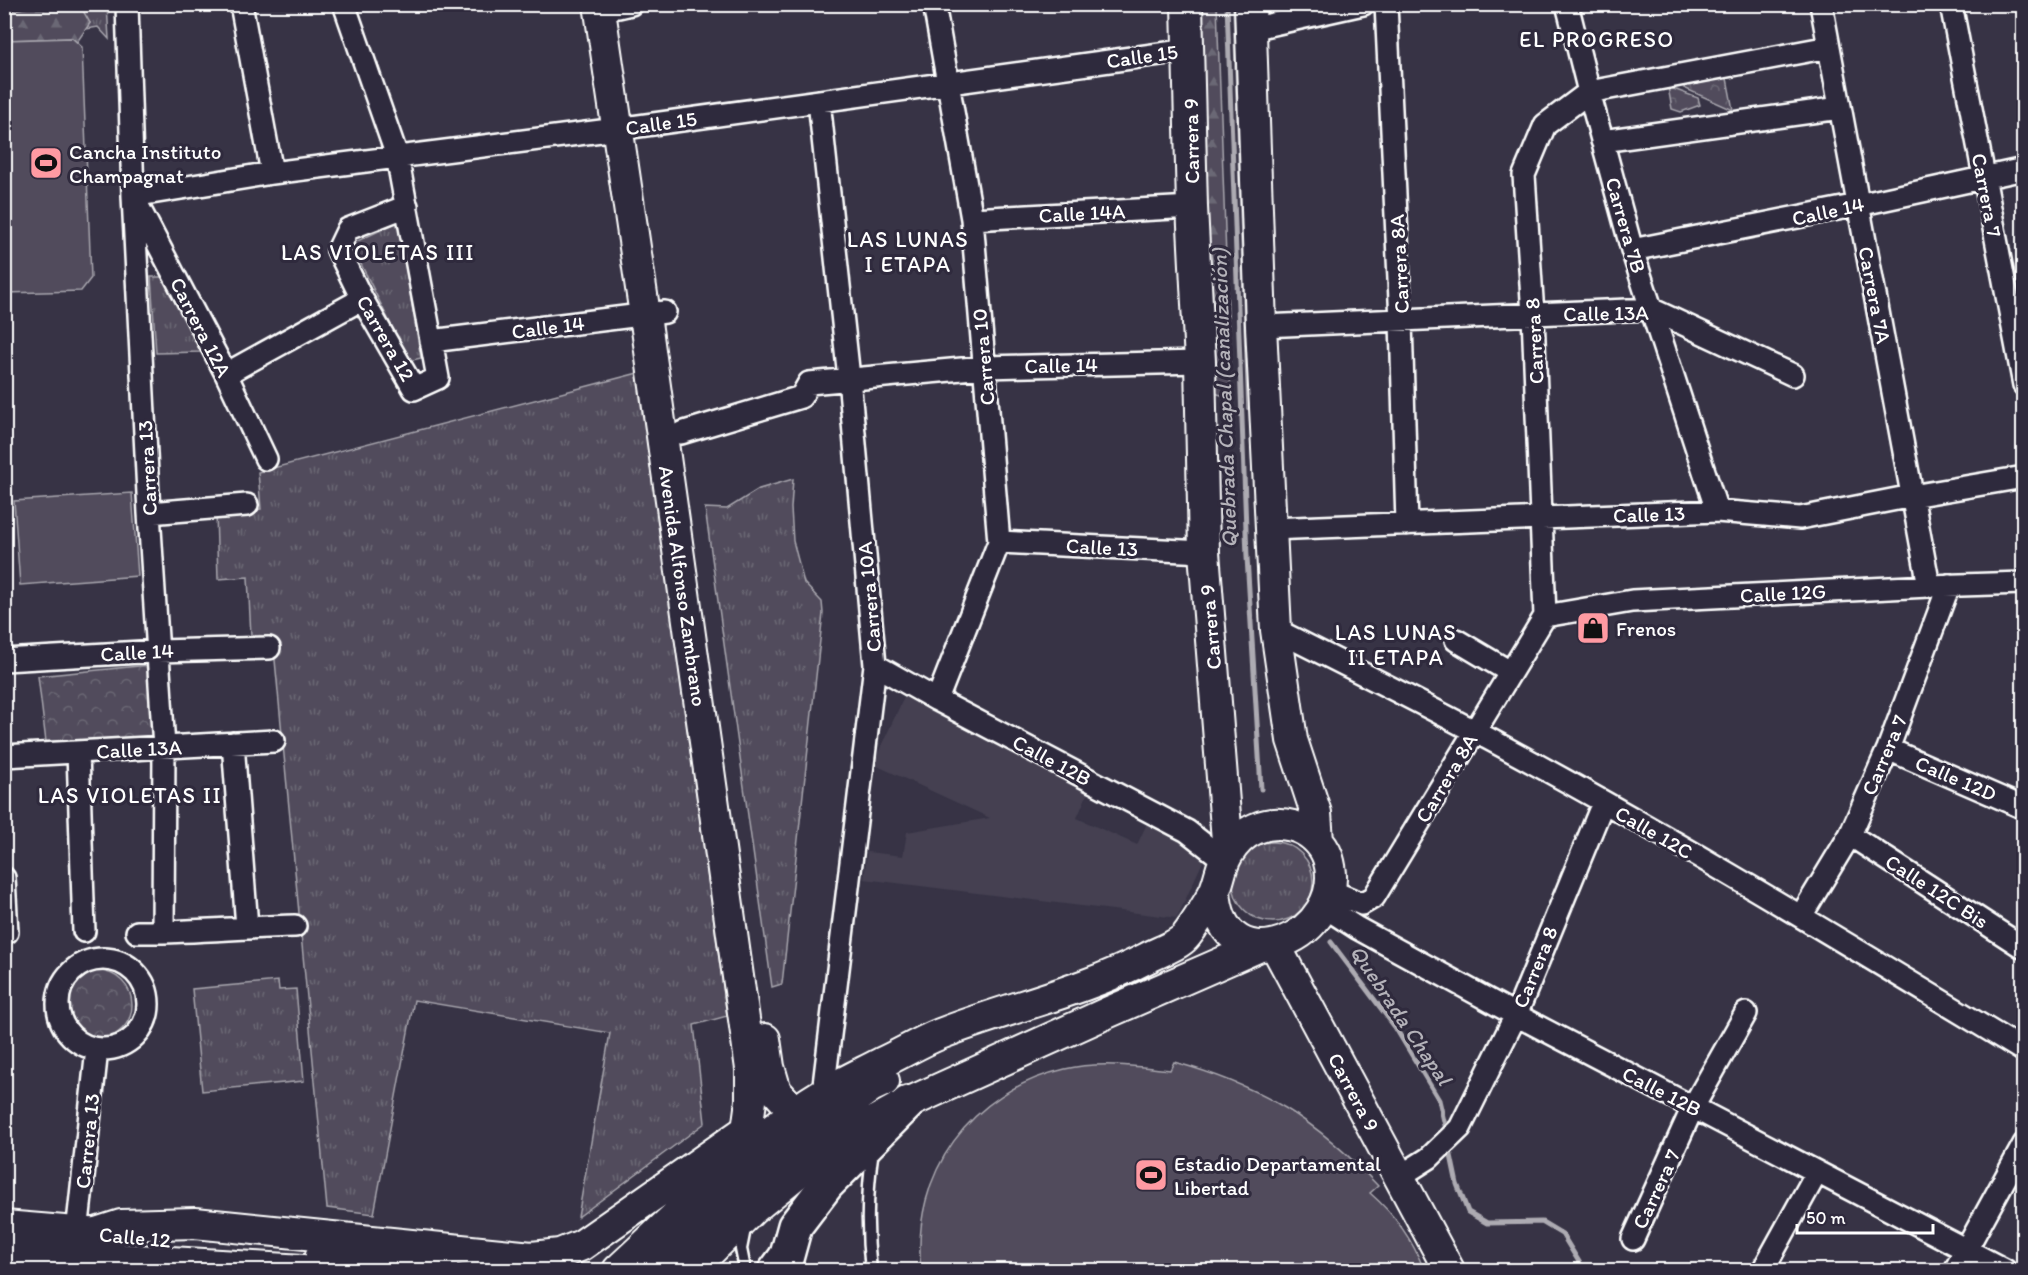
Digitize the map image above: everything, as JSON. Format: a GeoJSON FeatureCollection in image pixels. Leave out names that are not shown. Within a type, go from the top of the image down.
{"type":"FeatureCollection","features":[{"type":"Feature","properties":{"kind":"main road","name":"Carrera 9"},"geometry":{"type":"LineString","coordinates":[[1187,4],[1192,207],[1200,362],[1204,552],[1226,856]]}},
{"type":"Feature","properties":{"kind":"main road","name":"Avenida Alfonso Zambrano"},"geometry":{"type":"LineString","coordinates":[[616,5],[627,127],[655,314],[751,1069],[751,1101],[747,1130],[731,1166]]}},
{"type":"Feature","properties":{"kind":"main road"},"geometry":{"type":"LineString","coordinates":[[1250,16],[1275,630],[1292,740],[1316,813],[1318,841]]}},
{"type":"Feature","properties":{"kind":"main road","name":"Avenida Alfonso Zambrano"},"geometry":{"type":"LineString","coordinates":[[655,314],[681,433],[769,1067],[776,1091],[789,1116]]}},
{"type":"Feature","properties":{"kind":"main road"},"geometry":{"type":"LineString","coordinates":[[618,1270],[731,1166],[789,1116],[823,1093],[939,1034],[1115,975],[1183,940],[1215,890],[1226,856],[1242,837],[1260,825],[1281,823],[1302,828],[1318,841],[1327,856],[1331,873],[1326,898],[1315,919],[1296,937],[1267,946],[1109,1012],[908,1103],[823,1152],[753,1209],[692,1270]]}},
{"type":"Feature","properties":{"kind":"main road"},"geometry":{"type":"LineString","coordinates":[[1215,890],[1216,906],[1223,926],[1243,943],[1267,946]]}},
{"type":"Feature","properties":{"kind":"main road","name":"Carrera 9"},"geometry":{"type":"LineString","coordinates":[[1267,946],[1399,1177],[1449,1270]]}},
{"type":"Feature","properties":{"kind":"main road"},"geometry":{"type":"LineString","coordinates":[[653,1270],[774,1158],[871,1087],[971,1039],[1059,1013],[1109,1012]]}},
{"type":"Feature","properties":{"kind":"main road"},"geometry":{"type":"LineString","coordinates":[[785,1270],[784,1266],[795,1226],[827,1184],[908,1103]]}},
{"type":"Feature","properties":{"kind":"main road"},"geometry":{"type":"LineString","coordinates":[[77,1241],[121,1225],[195,1223],[532,1257],[560,1254],[582,1245],[747,1130],[789,1116]]}},
{"type":"Feature","properties":{"kind":"main road","name":"Calle 12"},"geometry":{"type":"LineString","coordinates":[[4,1226],[77,1241],[303,1270]]}},
{"type":"Feature","properties":{"kind":"main road"},"geometry":{"type":"LineString","coordinates":[[77,1241],[127,1270]]}},
{"type":"Feature","properties":{"kind":"main road","name":"Calle 12"},"geometry":{"type":"LineString","coordinates":[[12,1258],[77,1241],[265,1248],[443,1270]]}},
{"type":"Feature","properties":{"kind":"street","name":"Carrera 13"},"geometry":{"type":"LineString","coordinates":[[127,4],[133,196],[149,513],[164,747],[163,932]]}},
{"type":"Feature","properties":{"kind":"street"},"geometry":{"type":"LineString","coordinates":[[241,4],[272,173]]}},
{"type":"Feature","properties":{"kind":"street","name":"Carrera 12"},"geometry":{"type":"LineString","coordinates":[[344,4],[398,156],[438,378],[414,389],[362,299],[338,250],[348,229],[407,206]]}},
{"type":"Feature","properties":{"kind":"street","name":"Carrera 10"},"geometry":{"type":"LineString","coordinates":[[934,4],[972,219],[999,542],[937,700]]}},
{"type":"Feature","properties":{"kind":"street"},"geometry":{"type":"LineString","coordinates":[[1250,16],[1363,4]]}},
{"type":"Feature","properties":{"kind":"street","name":"Carrera 8A"},"geometry":{"type":"LineString","coordinates":[[1386,4],[1401,321],[1407,524]]}},
{"type":"Feature","properties":{"kind":"street","name":"Carrera 7B"},"geometry":{"type":"LineString","coordinates":[[1568,4],[1589,92],[1632,250],[1717,511]]}},
{"type":"Feature","properties":{"kind":"street","name":"Carrera 7A"},"geometry":{"type":"LineString","coordinates":[[1821,4],[1912,496],[1939,585]]}},
{"type":"Feature","properties":{"kind":"street","name":"Carrera 7"},"geometry":{"type":"LineString","coordinates":[[1951,4],[2024,385]]}},
{"type":"Feature","properties":{"kind":"street"},"geometry":{"type":"LineString","coordinates":[[1589,92],[1829,47]]}},
{"type":"Feature","properties":{"kind":"street","name":"Calle 15"},"geometry":{"type":"LineString","coordinates":[[133,196],[272,173],[1189,50]]}},
{"type":"Feature","properties":{"kind":"street","name":"Carrera 8"},"geometry":{"type":"LineString","coordinates":[[1545,616],[1533,315],[1524,175],[1545,125],[1589,92]]}},
{"type":"Feature","properties":{"kind":"street","name":"Carrera 10A"},"geometry":{"type":"LineString","coordinates":[[819,101],[849,378],[875,665],[823,1093]]}},
{"type":"Feature","properties":{"kind":"street"},"geometry":{"type":"LineString","coordinates":[[1602,141],[1840,108]]}},
{"type":"Feature","properties":{"kind":"street","name":"Calle 14"},"geometry":{"type":"LineString","coordinates":[[1632,250],[2024,169]]}},
{"type":"Feature","properties":{"kind":"street","name":"Carrera 12A"},"geometry":{"type":"LineString","coordinates":[[133,196],[226,374],[266,459]]}},
{"type":"Feature","properties":{"kind":"street","name":"Calle 14A"},"geometry":{"type":"LineString","coordinates":[[972,219],[1192,207]]}},
{"type":"Feature","properties":{"kind":"street"},"geometry":{"type":"LineString","coordinates":[[226,374],[362,299]]}},
{"type":"Feature","properties":{"kind":"street","name":"Calle 13A"},"geometry":{"type":"LineString","coordinates":[[1261,326],[1652,309],[1793,375]]}},
{"type":"Feature","properties":{"kind":"street","name":"Calle 14"},"geometry":{"type":"LineString","coordinates":[[431,341],[655,314]]}},
{"type":"Feature","properties":{"kind":"street","name":"Calle 14"},"geometry":{"type":"LineString","coordinates":[[681,433],[801,397],[809,383],[984,367],[1200,362]]}},
{"type":"Feature","properties":{"kind":"street","name":"Calle 13"},"geometry":{"type":"LineString","coordinates":[[1270,529],[1717,511],[1800,518],[2024,477]]}},
{"type":"Feature","properties":{"kind":"street"},"geometry":{"type":"LineString","coordinates":[[149,513],[247,505]]}},
{"type":"Feature","properties":{"kind":"street","name":"Calle 13"},"geometry":{"type":"LineString","coordinates":[[999,542],[1204,552]]}},
{"type":"Feature","properties":{"kind":"street","name":"Calle 12G"},"geometry":{"type":"LineString","coordinates":[[1545,616],[1632,601],[1939,585],[2024,583]]}},
{"type":"Feature","properties":{"kind":"street","name":"Carrera 7"},"geometry":{"type":"LineString","coordinates":[[1801,916],[1850,835],[1888,749],[1939,585]]}},
{"type":"Feature","properties":{"kind":"street","name":"Carrera 8A"},"geometry":{"type":"LineString","coordinates":[[1326,898],[1362,904],[1374,897],[1545,616]]}},
{"type":"Feature","properties":{"kind":"street","name":"Calle 12C"},"geometry":{"type":"LineString","coordinates":[[1275,630],[1474,731],[1603,803],[1801,916],[2024,1051]]}},
{"type":"Feature","properties":{"kind":"street"},"geometry":{"type":"LineString","coordinates":[[1456,640],[1510,672]]}},
{"type":"Feature","properties":{"kind":"street","name":"Calle 14"},"geometry":{"type":"LineString","coordinates":[[4,660],[158,651],[269,648]]}},
{"type":"Feature","properties":{"kind":"street","name":"Calle 12B"},"geometry":{"type":"LineString","coordinates":[[875,665],[1187,831],[1226,856]]}},
{"type":"Feature","properties":{"kind":"street","name":"Calle 13A"},"geometry":{"type":"LineString","coordinates":[[4,756],[274,741]]}},
{"type":"Feature","properties":{"kind":"street"},"geometry":{"type":"LineString","coordinates":[[233,743],[247,927]]}},
{"type":"Feature","properties":{"kind":"street","name":"Calle 12D"},"geometry":{"type":"LineString","coordinates":[[1888,749],[2024,808]]}},
{"type":"Feature","properties":{"kind":"street"},"geometry":{"type":"LineString","coordinates":[[78,752],[84,931]]}},
{"type":"Feature","properties":{"kind":"street","name":"Carrera 8"},"geometry":{"type":"LineString","coordinates":[[1399,1177],[1429,1158],[1460,1128],[1516,1015],[1603,803]]}},
{"type":"Feature","properties":{"kind":"street","name":"Calle 12C Bis"},"geometry":{"type":"LineString","coordinates":[[1850,835],[2024,948]]}},
{"type":"Feature","properties":{"kind":"street"},"geometry":{"type":"LineString","coordinates":[[4,878],[7,932]]}},
{"type":"Feature","properties":{"kind":"street","name":"Calle 12B"},"geometry":{"type":"LineString","coordinates":[[1326,898],[1357,928],[1516,1015],[2005,1270]]}},
{"type":"Feature","properties":{"kind":"street"},"geometry":{"type":"LineString","coordinates":[[137,932],[295,926]]}},
{"type":"Feature","properties":{"kind":"street"},"geometry":{"type":"LineString","coordinates":[[93,959],[109,959],[124,964],[137,973],[145,987],[148,1002],[146,1018],[139,1032],[127,1043],[112,1049],[96,1049],[82,1045],[69,1035],[61,1021],[57,1006],[60,990],[67,976],[79,965],[93,959]]}},
{"type":"Feature","properties":{"kind":"street","name":"Carrera 7"},"geometry":{"type":"LineString","coordinates":[[1633,1239],[1693,1107],[1746,1013]]}},
{"type":"Feature","properties":{"kind":"street","name":"Carrera 13"},"geometry":{"type":"LineString","coordinates":[[77,1241],[96,1049]]}},
{"type":"Feature","properties":{"kind":"street"},"geometry":{"type":"LineString","coordinates":[[1955,1270],[2024,1144]]}},
{"type":"Feature","properties":{"kind":"street"},"geometry":{"type":"LineString","coordinates":[[1763,1270],[1817,1172]]}},
{"type":"Feature","properties":{"kind":"lane"},"geometry":{"type":"LineString","coordinates":[[871,1270],[867,1210],[869,1173],[875,1137]]}},
{"type":"Feature","properties":{"kind":"lane"},"geometry":{"type":"LineString","coordinates":[[744,1264],[741,1249],[744,1232],[753,1209]]}},
{"type":"Feature","properties":{"kind":"lane"},"geometry":{"type":"LineString","coordinates":[[762,1270],[795,1226]]}},
{"type":"Feature","properties":{"kind":"shaded area"},"geometry":{"type":"Polygon","coordinates":[[[905,695],[1093,781],[1077,818],[1137,845],[1149,819],[1210,846],[1177,918],[864,879],[867,852],[903,856],[907,832],[990,818],[873,764],[905,695]]]}},
{"type":"Feature","properties":{"kind":"green space"},"geometry":{"type":"Polygon","coordinates":[[[39,5],[69,5],[82,9],[90,23],[77,42],[72,38],[5,40],[4,12],[39,5]]]}},
{"type":"Feature","properties":{"kind":"green space"},"geometry":{"type":"Polygon","coordinates":[[[69,5],[107,5],[109,39],[98,27],[86,29],[90,23],[69,5]]]}},
{"type":"Feature","properties":{"kind":"green space"},"geometry":{"type":"Polygon","coordinates":[[[1199,5],[1217,5],[1231,398],[1211,392],[1199,5]]]}},
{"type":"Feature","properties":{"kind":"green space"},"geometry":{"type":"Polygon","coordinates":[[[1233,5],[1244,5],[1260,412],[1247,409],[1233,5]]]}},
{"type":"Feature","properties":{"kind":"green space","name":"Cancha Instituto Champagnat"},"geometry":{"type":"Polygon","coordinates":[[[72,38],[82,47],[91,278],[81,291],[5,293],[5,40],[72,38]]]}},
{"type":"Feature","properties":{"kind":"green space"},"geometry":{"type":"Polygon","coordinates":[[[1726,73],[1733,110],[1684,88],[1689,83],[1726,73]]]}},
{"type":"Feature","properties":{"kind":"green space"},"geometry":{"type":"Polygon","coordinates":[[[1668,87],[1698,98],[1700,105],[1681,112],[1672,109],[1668,87]]]}},
{"type":"Feature","properties":{"kind":"green space"},"geometry":{"type":"Polygon","coordinates":[[[398,222],[421,358],[409,361],[351,244],[398,222]]]}},
{"type":"Feature","properties":{"kind":"green space"},"geometry":{"type":"Polygon","coordinates":[[[151,277],[166,277],[201,352],[156,353],[151,277]]]}},
{"type":"Feature","properties":{"kind":"green space"},"geometry":{"type":"Polygon","coordinates":[[[638,373],[727,1016],[694,1025],[705,1123],[578,1217],[610,1033],[414,1000],[374,1214],[327,1208],[273,639],[251,636],[248,577],[218,579],[216,513],[261,509],[258,472],[638,373]]]}},
{"type":"Feature","properties":{"kind":"green space"},"geometry":{"type":"Polygon","coordinates":[[[793,479],[791,508],[793,541],[804,583],[822,602],[823,613],[782,984],[772,987],[705,508],[727,509],[759,489],[793,479]]]}},
{"type":"Feature","properties":{"kind":"green space"},"geometry":{"type":"Polygon","coordinates":[[[132,493],[138,576],[20,585],[14,501],[132,493]]]}},
{"type":"Feature","properties":{"kind":"green space"},"geometry":{"type":"Polygon","coordinates":[[[149,665],[154,736],[46,742],[38,676],[149,665]]]}},
{"type":"Feature","properties":{"kind":"green space"},"geometry":{"type":"Polygon","coordinates":[[[1273,842],[1288,845],[1301,854],[1310,867],[1313,882],[1310,897],[1301,910],[1288,919],[1273,922],[1258,919],[1245,910],[1236,897],[1233,882],[1236,867],[1245,854],[1258,845],[1273,842]]]}},
{"type":"Feature","properties":{"kind":"green space"},"geometry":{"type":"Polygon","coordinates":[[[98,971],[111,974],[122,981],[129,992],[132,1005],[129,1018],[122,1029],[111,1036],[98,1039],[85,1036],[74,1029],[67,1018],[64,1005],[67,992],[74,981],[85,974],[98,971]]]}},
{"type":"Feature","properties":{"kind":"green space"},"geometry":{"type":"Polygon","coordinates":[[[278,981],[279,990],[296,989],[304,1081],[202,1091],[192,989],[278,981]]]}},
{"type":"Feature","properties":{"kind":"green space","name":"Estadio Departamental Libertad"},"geometry":{"type":"Polygon","coordinates":[[[1174,1062],[1234,1082],[1261,1094],[1310,1124],[1333,1142],[1378,1186],[1370,1193],[1402,1228],[1424,1270],[921,1270],[920,1234],[926,1201],[937,1170],[954,1141],[975,1117],[1001,1096],[1031,1080],[1065,1069],[1104,1065],[1170,1070],[1174,1062]]]}},
{"type":"Feature","properties":{"kind":"waterway","name":"Quebrada Chapal (canalización)"},"geometry":{"type":"LineString","coordinates":[[1227,4],[1247,557],[1261,789]]}},
{"type":"Feature","properties":{"kind":"waterway","name":"Quebrada Chapal"},"geometry":{"type":"LineString","coordinates":[[1331,942],[1395,1027],[1439,1100],[1447,1134]]}},
{"type":"Feature","properties":{"kind":"waterway","name":"Quebrada Chapal"},"geometry":{"type":"LineString","coordinates":[[1449,1146],[1457,1184],[1468,1212],[1487,1223],[1542,1222],[1562,1234],[1584,1270]]}},
{"type":"Feature","properties":{"kind":"place","name":"Cancha Instituto Champagnat"},"geometry":{"type":"Point","coordinates":[46,163]}},
{"type":"Feature","properties":{"kind":"place","name":"Frenos"},"geometry":{"type":"Point","coordinates":[1593,628]}},
{"type":"Feature","properties":{"kind":"place","name":"Estadio Departamental Libertad"},"geometry":{"type":"Point","coordinates":[1151,1175]}},
{"type":"Feature","properties":{"kind":"district","name":"EL PROGRESO"},"geometry":{"type":"Point","coordinates":[1597,39]}},
{"type":"Feature","properties":{"kind":"district","name":"LAS VIOLETAS III"},"geometry":{"type":"Point","coordinates":[378,252]}},
{"type":"Feature","properties":{"kind":"district","name":"LAS LUNAS I ETAPA"},"geometry":{"type":"Point","coordinates":[908,252]}},
{"type":"Feature","properties":{"kind":"district","name":"LAS LUNAS II ETAPA"},"geometry":{"type":"Point","coordinates":[1396,644]}},
{"type":"Feature","properties":{"kind":"district","name":"LAS VIOLETAS II"},"geometry":{"type":"Point","coordinates":[130,795]}}]}
